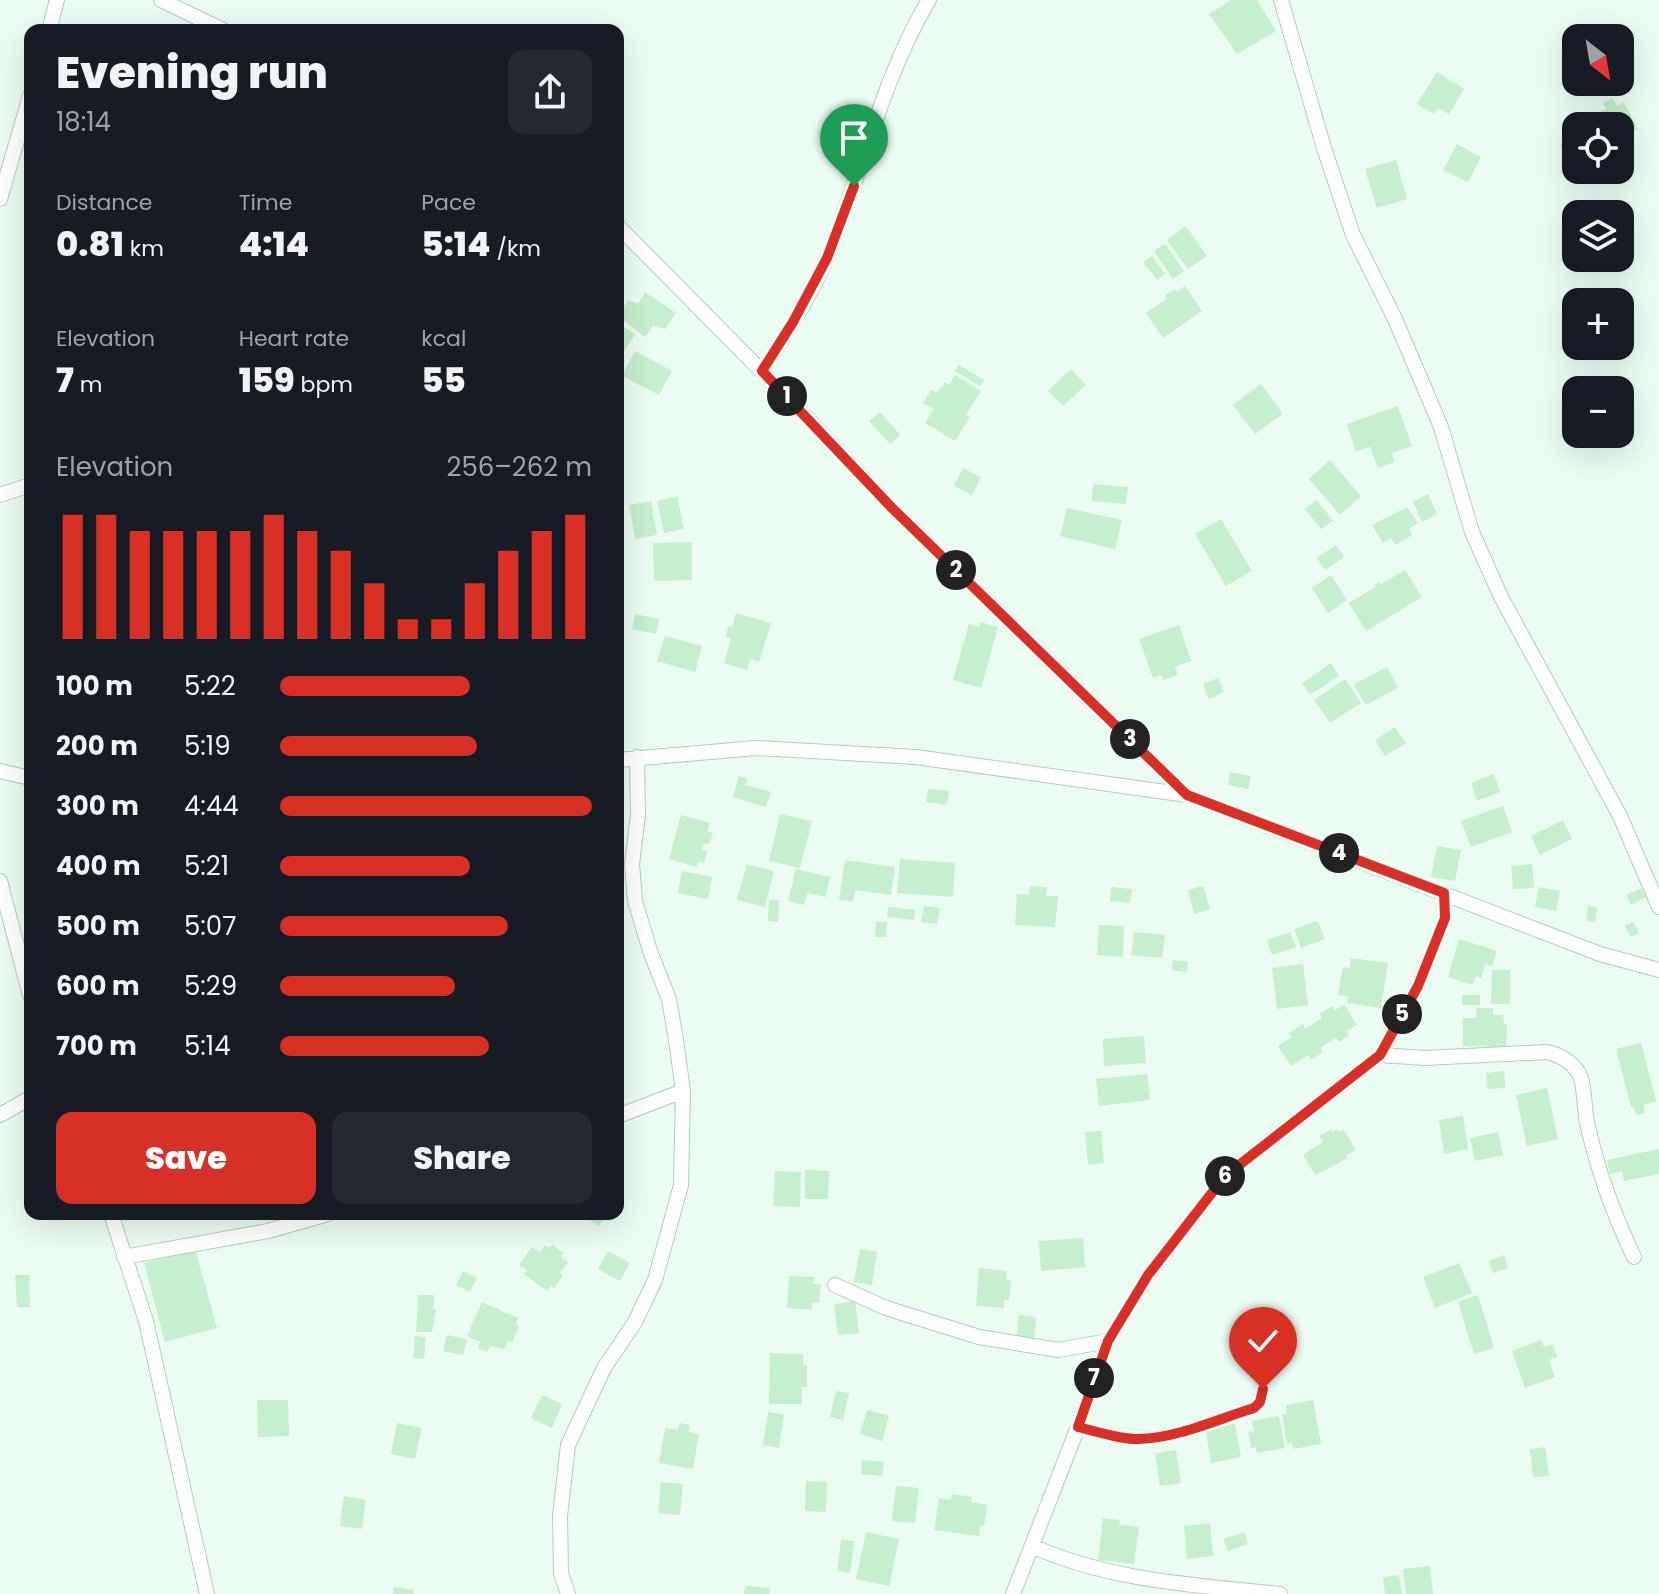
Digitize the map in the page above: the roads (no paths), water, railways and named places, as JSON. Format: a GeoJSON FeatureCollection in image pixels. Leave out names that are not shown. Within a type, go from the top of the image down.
{"type":"FeatureCollection","features":[{"type":"Feature","properties":{"kind":"street"},"geometry":{"type":"LineString","coordinates":[[51,24],[57,0]]}},
{"type":"Feature","properties":{"kind":"street"},"geometry":{"type":"LineString","coordinates":[[161,0],[211,24]]}},
{"type":"Feature","properties":{"kind":"street"},"geometry":{"type":"LineString","coordinates":[[762,371],[793,322],[827,258],[876,121],[916,21],[929,0]]}},
{"type":"Feature","properties":{"kind":"street"},"geometry":{"type":"LineString","coordinates":[[1281,0],[1353,235],[1395,319],[1441,427],[1472,532],[1501,597],[1620,816],[1659,907]]}},
{"type":"Feature","properties":{"kind":"street"},"geometry":{"type":"LineString","coordinates":[[0,199],[24,117]]}},
{"type":"Feature","properties":{"kind":"street"},"geometry":{"type":"LineString","coordinates":[[624,232],[892,508],[1187,795]]}},
{"type":"Feature","properties":{"kind":"street"},"geometry":{"type":"LineString","coordinates":[[0,495],[24,487]]}},
{"type":"Feature","properties":{"kind":"street"},"geometry":{"type":"LineString","coordinates":[[624,759],[756,748],[902,756],[1187,795],[1600,954],[1659,970]]}},
{"type":"Feature","properties":{"kind":"street"},"geometry":{"type":"LineString","coordinates":[[568,1594],[561,1573],[560,1516],[568,1445],[604,1368],[635,1322],[662,1258],[681,1185],[683,1091],[669,999],[635,901],[632,864],[638,815],[637,757]]}},
{"type":"Feature","properties":{"kind":"street"},"geometry":{"type":"LineString","coordinates":[[0,771],[24,777]]}},
{"type":"Feature","properties":{"kind":"street"},"geometry":{"type":"LineString","coordinates":[[0,881],[24,971]]}},
{"type":"Feature","properties":{"kind":"street"},"geometry":{"type":"LineString","coordinates":[[1013,1594],[1108,1341],[1148,1275],[1225,1176],[1380,1055],[1418,986],[1445,918],[1444,893]]}},
{"type":"Feature","properties":{"kind":"street"},"geometry":{"type":"LineString","coordinates":[[1380,1055],[1425,1058],[1548,1052],[1564,1056],[1580,1077],[1586,1119],[1600,1175],[1616,1221],[1634,1257]]}},
{"type":"Feature","properties":{"kind":"street"},"geometry":{"type":"LineString","coordinates":[[624,1114],[683,1091]]}},
{"type":"Feature","properties":{"kind":"street"},"geometry":{"type":"LineString","coordinates":[[0,1115],[24,1101]]}},
{"type":"Feature","properties":{"kind":"street"},"geometry":{"type":"LineString","coordinates":[[113,1220],[146,1321],[207,1594]]}},
{"type":"Feature","properties":{"kind":"street"},"geometry":{"type":"LineString","coordinates":[[124,1257],[268,1231],[307,1220]]}},
{"type":"Feature","properties":{"kind":"street"},"geometry":{"type":"LineString","coordinates":[[835,1285],[886,1308],[979,1337],[1058,1350],[1108,1341]]}},
{"type":"Feature","properties":{"kind":"street"},"geometry":{"type":"LineString","coordinates":[[1078,1427],[1140,1439],[1167,1435],[1254,1408],[1260,1402],[1263,1389]]}},
{"type":"Feature","properties":{"kind":"street"},"geometry":{"type":"LineString","coordinates":[[1032,1546],[1102,1571],[1179,1584],[1280,1594]]}}]}
